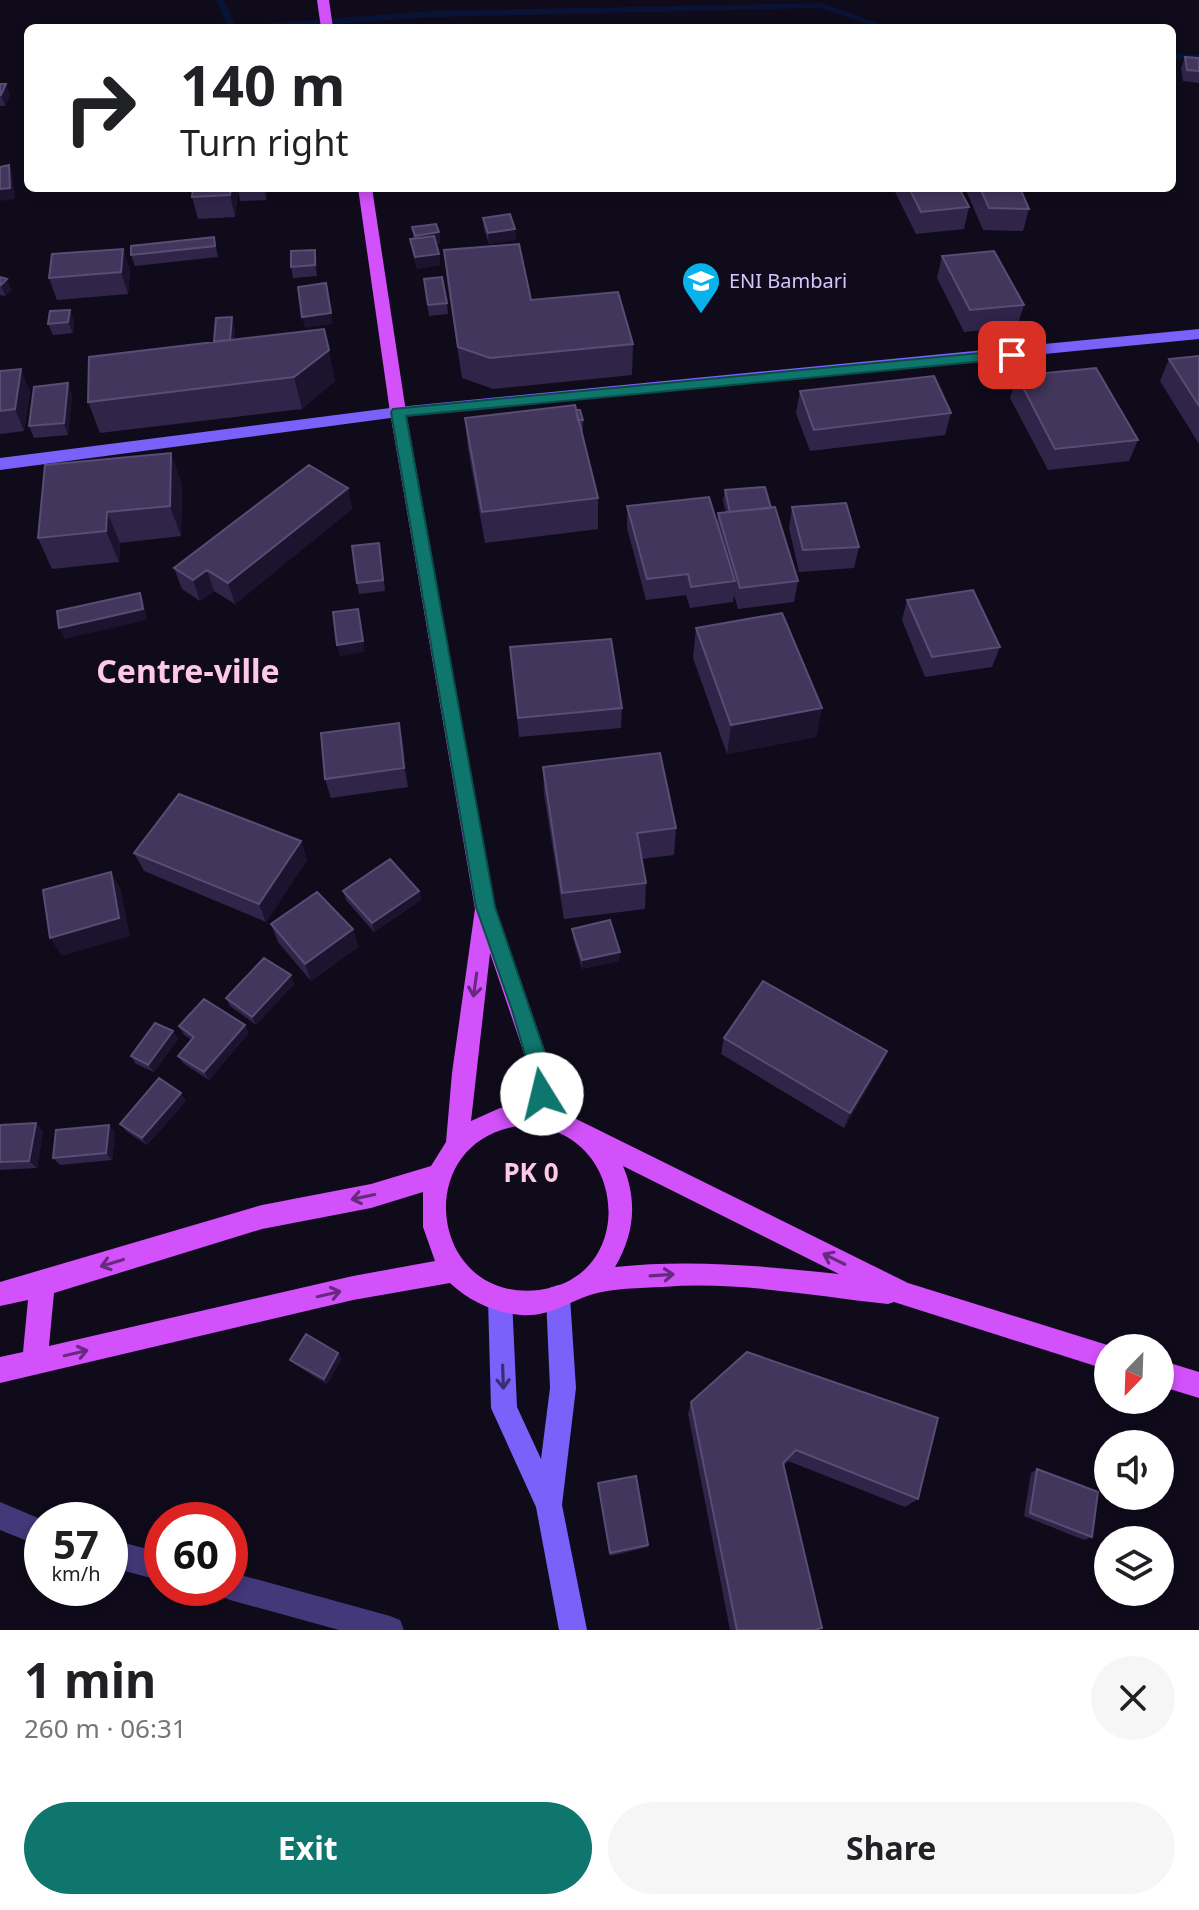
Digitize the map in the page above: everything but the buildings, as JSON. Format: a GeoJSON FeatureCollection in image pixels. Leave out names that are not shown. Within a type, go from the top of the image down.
{"type":"FeatureCollection","features":[{"type":"Feature","properties":{"kind":"main road"},"geometry":{"type":"LineString","coordinates":[[323,0],[326,24]]}},
{"type":"Feature","properties":{"kind":"main road"},"geometry":{"type":"LineString","coordinates":[[366,192],[398,412],[485,907],[541,1071],[543,1116]]}},
{"type":"Feature","properties":{"kind":"main road"},"geometry":{"type":"LineString","coordinates":[[457,1147],[463,1073],[485,907]]}},
{"type":"Feature","properties":{"kind":"main road"},"geometry":{"type":"LineString","coordinates":[[596,1142],[614,1167],[621,1197],[620,1228],[606,1258],[584,1283],[558,1297],[529,1303],[500,1299],[473,1288],[452,1270],[432,1225],[432,1200],[438,1176],[457,1147],[475,1131],[496,1120],[520,1115],[543,1116],[580,1129],[596,1142],[904,1294],[1094,1353]]}},
{"type":"Feature","properties":{"kind":"main road"},"geometry":{"type":"LineString","coordinates":[[0,1294],[262,1217],[371,1196],[438,1176]]}},
{"type":"Feature","properties":{"kind":"main road"},"geometry":{"type":"LineString","coordinates":[[0,1370],[353,1288],[452,1270]]}},
{"type":"Feature","properties":{"kind":"main road"},"geometry":{"type":"LineString","coordinates":[[584,1283],[666,1274],[738,1275],[904,1294]]}},
{"type":"Feature","properties":{"kind":"main road"},"geometry":{"type":"LineString","coordinates":[[35,1363],[42,1284]]}},
{"type":"Feature","properties":{"kind":"main road"},"geometry":{"type":"LineString","coordinates":[[1174,1377],[1199,1385]]}},
{"type":"Feature","properties":{"kind":"street"},"geometry":{"type":"LineString","coordinates":[[0,464],[398,412],[1199,334]]}},
{"type":"Feature","properties":{"kind":"street"},"geometry":{"type":"LineString","coordinates":[[549,1505],[563,1388],[558,1297]]}},
{"type":"Feature","properties":{"kind":"street"},"geometry":{"type":"LineString","coordinates":[[500,1299],[504,1408],[549,1505],[573,1630]]}},
{"type":"Feature","properties":{"kind":"street"},"geometry":{"type":"LineString","coordinates":[[0,1516],[24,1526]]}},
{"type":"Feature","properties":{"kind":"street"},"geometry":{"type":"LineString","coordinates":[[248,1591],[390,1630]]}},
{"type":"Feature","properties":{"kind":"waterway"},"geometry":{"type":"LineString","coordinates":[[220,0],[230,24]]}},
{"type":"Feature","properties":{"kind":"waterway"},"geometry":{"type":"LineString","coordinates":[[300,24],[433,14],[822,5],[876,24]]}},
{"type":"Feature","properties":{"kind":"waterway"},"geometry":{"type":"LineString","coordinates":[[1176,56],[1199,58]]}},
{"type":"Feature","properties":{"kind":"place","name":"ENI Bambari"},"geometry":{"type":"Point","coordinates":[701,315]}},
{"type":"Feature","properties":{"kind":"district","name":"Centre-ville"},"geometry":{"type":"Point","coordinates":[188,672]}},
{"type":"Feature","properties":{"kind":"district","name":"PK 0"},"geometry":{"type":"Point","coordinates":[531,1173]}},
{"type":"Feature","properties":{"kind":"route"},"geometry":{"type":"LineString","coordinates":[[542,1094],[541,1071],[485,907],[398,412],[1012,355]]}}]}
